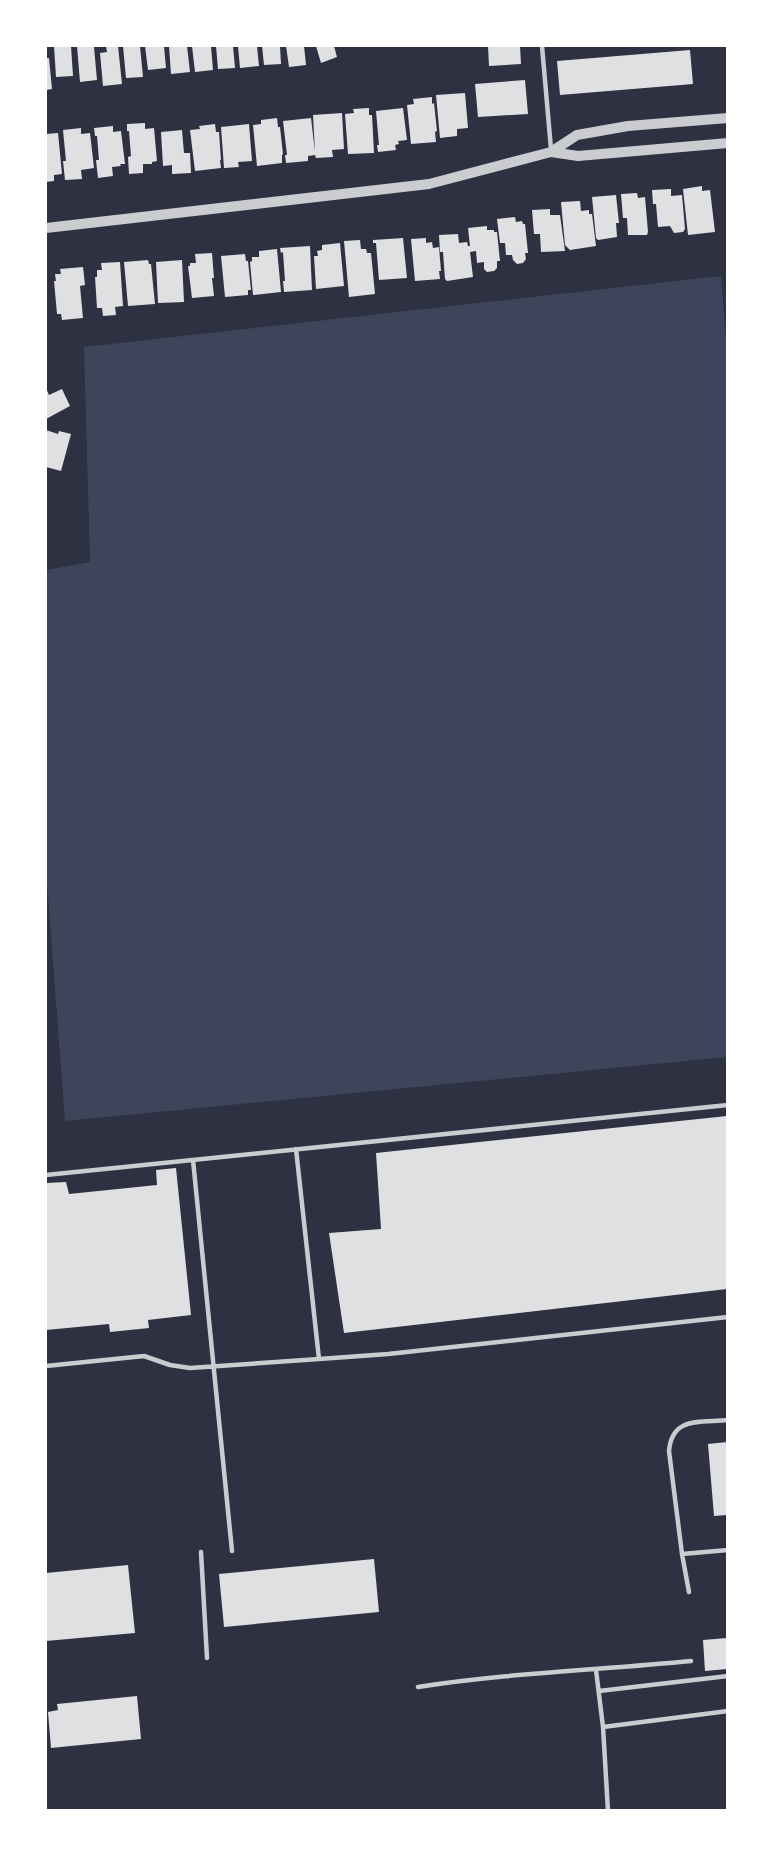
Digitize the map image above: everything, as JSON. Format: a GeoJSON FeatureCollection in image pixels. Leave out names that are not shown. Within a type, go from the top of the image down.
{"type":"FeatureCollection","features":[{"type":"Feature","properties":{"kind":"street"},"geometry":{"type":"LineString","coordinates":[[46,228],[429,184],[551,152],[577,135],[603,129],[727,118]]}},
{"type":"Feature","properties":{"kind":"street"},"geometry":{"type":"LineString","coordinates":[[551,152],[578,156],[727,143]]}},
{"type":"Feature","properties":{"kind":"lane"},"geometry":{"type":"LineString","coordinates":[[542,46],[551,152]]}},
{"type":"Feature","properties":{"kind":"lane"},"geometry":{"type":"LineString","coordinates":[[46,1175],[727,1105]]}},
{"type":"Feature","properties":{"kind":"lane"},"geometry":{"type":"LineString","coordinates":[[296,1149],[319,1359]]}},
{"type":"Feature","properties":{"kind":"lane"},"geometry":{"type":"LineString","coordinates":[[193,1160],[232,1551]]}},
{"type":"Feature","properties":{"kind":"lane"},"geometry":{"type":"LineString","coordinates":[[46,1366],[144,1356],[170,1365],[190,1368],[319,1359],[727,1317]]}},
{"type":"Feature","properties":{"kind":"lane"},"geometry":{"type":"LineString","coordinates":[[689,1592],[669,1451],[670,1440],[683,1424],[727,1420]]}},
{"type":"Feature","properties":{"kind":"lane"},"geometry":{"type":"LineString","coordinates":[[682,1554],[727,1549]]}},
{"type":"Feature","properties":{"kind":"lane"},"geometry":{"type":"LineString","coordinates":[[201,1552],[207,1658]]}},
{"type":"Feature","properties":{"kind":"lane"},"geometry":{"type":"LineString","coordinates":[[418,1686],[691,1661]]}},
{"type":"Feature","properties":{"kind":"lane"},"geometry":{"type":"LineString","coordinates":[[596,1670],[603,1727],[608,1811]]}},
{"type":"Feature","properties":{"kind":"lane"},"geometry":{"type":"LineString","coordinates":[[599,1691],[727,1676]]}},
{"type":"Feature","properties":{"kind":"lane"},"geometry":{"type":"LineString","coordinates":[[603,1727],[727,1711]]}},
{"type":"Feature","properties":{"kind":"shaded area"},"geometry":{"type":"Polygon","coordinates":[[[721,276],[728,364],[727,1057],[65,1121],[46,871],[46,570],[90,562],[84,347],[721,276]]]}},
{"type":"Feature","properties":{"kind":"building"},"geometry":{"type":"Polygon","coordinates":[[[54,46],[71,46],[73,76],[56,77],[54,46]]]}},
{"type":"Feature","properties":{"kind":"building"},"geometry":{"type":"Polygon","coordinates":[[[77,46],[94,47],[97,80],[80,82],[77,46]]]}},
{"type":"Feature","properties":{"kind":"building"},"geometry":{"type":"Polygon","coordinates":[[[106,46],[118,46],[122,84],[103,86],[100,53],[107,52],[106,46]]]}},
{"type":"Feature","properties":{"kind":"building"},"geometry":{"type":"Polygon","coordinates":[[[123,46],[140,46],[143,77],[126,78],[123,46]]]}},
{"type":"Feature","properties":{"kind":"building"},"geometry":{"type":"Polygon","coordinates":[[[145,46],[164,46],[166,68],[148,70],[145,46]]]}},
{"type":"Feature","properties":{"kind":"building"},"geometry":{"type":"Polygon","coordinates":[[[169,46],[187,46],[190,72],[171,74],[169,46]]]}},
{"type":"Feature","properties":{"kind":"building"},"geometry":{"type":"Polygon","coordinates":[[[192,46],[211,46],[213,70],[195,72],[192,46]]]}},
{"type":"Feature","properties":{"kind":"building"},"geometry":{"type":"Polygon","coordinates":[[[216,46],[233,46],[235,68],[218,69],[216,46]]]}},
{"type":"Feature","properties":{"kind":"building"},"geometry":{"type":"Polygon","coordinates":[[[238,46],[257,46],[259,66],[240,68],[238,46]]]}},
{"type":"Feature","properties":{"kind":"building"},"geometry":{"type":"Polygon","coordinates":[[[262,46],[280,46],[281,64],[264,65],[262,46]]]}},
{"type":"Feature","properties":{"kind":"building"},"geometry":{"type":"Polygon","coordinates":[[[286,46],[304,46],[306,65],[289,67],[286,46]]]}},
{"type":"Feature","properties":{"kind":"building"},"geometry":{"type":"Polygon","coordinates":[[[316,46],[334,46],[337,57],[321,63],[316,46]]]}},
{"type":"Feature","properties":{"kind":"building"},"geometry":{"type":"Polygon","coordinates":[[[488,46],[520,46],[521,64],[489,66],[488,46]]]}},
{"type":"Feature","properties":{"kind":"building"},"geometry":{"type":"Polygon","coordinates":[[[690,50],[693,84],[560,95],[557,61],[690,50]]]}},
{"type":"Feature","properties":{"kind":"building"},"geometry":{"type":"Polygon","coordinates":[[[46,58],[49,58],[52,89],[46,90],[46,58]]]}},
{"type":"Feature","properties":{"kind":"building"},"geometry":{"type":"Polygon","coordinates":[[[525,80],[528,114],[478,117],[475,84],[525,80]]]}},
{"type":"Feature","properties":{"kind":"building"},"geometry":{"type":"Polygon","coordinates":[[[465,93],[468,128],[457,129],[457,136],[440,138],[436,95],[465,93]]]}},
{"type":"Feature","properties":{"kind":"building"},"geometry":{"type":"Polygon","coordinates":[[[432,97],[436,142],[411,144],[407,105],[414,104],[413,99],[432,97]]]}},
{"type":"Feature","properties":{"kind":"building"},"geometry":{"type":"Polygon","coordinates":[[[369,108],[369,115],[372,115],[374,153],[348,154],[345,114],[354,113],[353,109],[369,108]]]}},
{"type":"Feature","properties":{"kind":"building"},"geometry":{"type":"Polygon","coordinates":[[[403,108],[407,140],[398,141],[396,150],[378,152],[376,111],[403,108]]]}},
{"type":"Feature","properties":{"kind":"building"},"geometry":{"type":"Polygon","coordinates":[[[342,113],[344,149],[332,150],[333,157],[316,158],[315,155],[308,156],[308,161],[286,163],[283,121],[311,118],[315,152],[313,115],[342,113]]]}},
{"type":"Feature","properties":{"kind":"building"},"geometry":{"type":"Polygon","coordinates":[[[277,118],[282,163],[257,166],[253,125],[261,124],[261,120],[277,118]]]}},
{"type":"Feature","properties":{"kind":"building"},"geometry":{"type":"Polygon","coordinates":[[[145,123],[145,129],[154,128],[157,161],[143,164],[143,173],[129,174],[128,157],[131,156],[127,124],[145,123]]]}},
{"type":"Feature","properties":{"kind":"building"},"geometry":{"type":"Polygon","coordinates":[[[215,124],[216,132],[219,132],[221,168],[195,171],[190,130],[215,124]]]}},
{"type":"Feature","properties":{"kind":"building"},"geometry":{"type":"Polygon","coordinates":[[[249,124],[252,161],[238,162],[239,167],[224,168],[221,127],[249,124]]]}},
{"type":"Feature","properties":{"kind":"building"},"geometry":{"type":"Polygon","coordinates":[[[113,126],[113,132],[121,131],[125,164],[112,167],[113,176],[98,178],[96,160],[99,160],[94,128],[113,126]]]}},
{"type":"Feature","properties":{"kind":"building"},"geometry":{"type":"Polygon","coordinates":[[[81,128],[81,134],[90,133],[94,168],[81,170],[82,179],[65,180],[63,130],[81,128]]]}},
{"type":"Feature","properties":{"kind":"building"},"geometry":{"type":"Polygon","coordinates":[[[182,130],[184,153],[190,153],[191,173],[172,174],[172,165],[163,166],[161,132],[182,130]]]}},
{"type":"Feature","properties":{"kind":"building"},"geometry":{"type":"Polygon","coordinates":[[[58,133],[62,174],[54,175],[54,181],[46,182],[46,134],[58,133]]]}},
{"type":"Feature","properties":{"kind":"building"},"geometry":{"type":"Polygon","coordinates":[[[702,186],[702,191],[710,190],[715,232],[688,235],[683,189],[702,186]]]}},
{"type":"Feature","properties":{"kind":"building"},"geometry":{"type":"Polygon","coordinates":[[[671,189],[671,196],[682,195],[683,232],[674,233],[670,226],[658,227],[652,190],[671,189]]]}},
{"type":"Feature","properties":{"kind":"building"},"geometry":{"type":"Polygon","coordinates":[[[637,193],[638,198],[645,197],[647,235],[628,235],[627,218],[623,218],[621,194],[637,193]]]}},
{"type":"Feature","properties":{"kind":"building"},"geometry":{"type":"Polygon","coordinates":[[[616,195],[619,223],[616,223],[617,237],[598,240],[592,197],[616,195]]]}},
{"type":"Feature","properties":{"kind":"building"},"geometry":{"type":"Polygon","coordinates":[[[580,201],[581,211],[589,210],[589,214],[592,214],[596,246],[570,250],[565,245],[561,202],[580,201]]]}},
{"type":"Feature","properties":{"kind":"building"},"geometry":{"type":"Polygon","coordinates":[[[550,209],[550,215],[560,215],[565,251],[541,252],[540,234],[534,234],[532,210],[550,209]]]}},
{"type":"Feature","properties":{"kind":"building"},"geometry":{"type":"Polygon","coordinates":[[[515,217],[516,222],[522,221],[525,224],[528,253],[525,253],[526,259],[523,263],[517,264],[512,255],[506,255],[505,243],[500,243],[497,219],[515,217]]]}},
{"type":"Feature","properties":{"kind":"building"},"geometry":{"type":"Polygon","coordinates":[[[487,226],[487,230],[497,232],[500,261],[497,261],[497,268],[487,272],[484,262],[477,263],[476,251],[470,252],[473,277],[447,281],[439,235],[458,234],[459,243],[467,242],[470,246],[468,228],[487,226]]]}},
{"type":"Feature","properties":{"kind":"building"},"geometry":{"type":"Polygon","coordinates":[[[403,238],[407,278],[379,280],[376,243],[373,243],[373,240],[403,238]]]}},
{"type":"Feature","properties":{"kind":"building"},"geometry":{"type":"Polygon","coordinates":[[[426,238],[426,243],[432,242],[433,248],[439,247],[440,279],[415,281],[411,239],[426,238]]]}},
{"type":"Feature","properties":{"kind":"building"},"geometry":{"type":"Polygon","coordinates":[[[360,240],[361,249],[371,253],[375,294],[349,297],[344,241],[360,240]]]}},
{"type":"Feature","properties":{"kind":"building"},"geometry":{"type":"Polygon","coordinates":[[[340,243],[344,286],[316,289],[314,256],[318,256],[317,251],[322,250],[322,245],[340,243]]]}},
{"type":"Feature","properties":{"kind":"building"},"geometry":{"type":"Polygon","coordinates":[[[310,246],[312,290],[284,292],[283,252],[281,253],[280,248],[310,246]]]}},
{"type":"Feature","properties":{"kind":"building"},"geometry":{"type":"Polygon","coordinates":[[[277,249],[281,292],[253,295],[250,262],[252,257],[259,257],[259,251],[277,249]]]}},
{"type":"Feature","properties":{"kind":"building"},"geometry":{"type":"Polygon","coordinates":[[[212,253],[214,296],[192,298],[188,266],[190,263],[196,263],[195,254],[212,253]]]}},
{"type":"Feature","properties":{"kind":"building"},"geometry":{"type":"Polygon","coordinates":[[[245,254],[251,290],[248,290],[248,295],[225,297],[221,256],[245,254]]]}},
{"type":"Feature","properties":{"kind":"building"},"geometry":{"type":"Polygon","coordinates":[[[148,260],[151,264],[155,304],[128,306],[124,262],[148,260]]]}},
{"type":"Feature","properties":{"kind":"building"},"geometry":{"type":"Polygon","coordinates":[[[182,260],[184,302],[158,303],[156,262],[182,260]]]}},
{"type":"Feature","properties":{"kind":"building"},"geometry":{"type":"Polygon","coordinates":[[[120,262],[123,306],[115,307],[116,315],[103,316],[102,308],[97,308],[97,270],[102,270],[101,263],[120,262]]]}},
{"type":"Feature","properties":{"kind":"building"},"geometry":{"type":"Polygon","coordinates":[[[83,267],[85,285],[80,286],[83,318],[62,320],[61,314],[57,314],[55,274],[61,274],[60,269],[83,267]]]}},
{"type":"Feature","properties":{"kind":"building"},"geometry":{"type":"Polygon","coordinates":[[[46,388],[49,395],[62,389],[70,406],[46,419],[46,388]]]}},
{"type":"Feature","properties":{"kind":"building"},"geometry":{"type":"Polygon","coordinates":[[[46,430],[71,434],[61,471],[46,467],[46,430]]]}},
{"type":"Feature","properties":{"kind":"building"},"geometry":{"type":"Polygon","coordinates":[[[727,1116],[727,1289],[344,1333],[329,1233],[381,1229],[376,1153],[727,1116]]]}},
{"type":"Feature","properties":{"kind":"building"},"geometry":{"type":"Polygon","coordinates":[[[176,1168],[191,1315],[148,1320],[149,1328],[110,1332],[109,1324],[46,1330],[46,1183],[66,1182],[69,1194],[157,1185],[156,1170],[176,1168]]]}},
{"type":"Feature","properties":{"kind":"building"},"geometry":{"type":"Polygon","coordinates":[[[727,1442],[727,1515],[714,1516],[708,1444],[727,1442]]]}},
{"type":"Feature","properties":{"kind":"building"},"geometry":{"type":"Polygon","coordinates":[[[374,1559],[379,1612],[224,1627],[219,1574],[374,1559]]]}},
{"type":"Feature","properties":{"kind":"building"},"geometry":{"type":"Polygon","coordinates":[[[128,1565],[135,1633],[46,1641],[46,1573],[128,1565]]]}},
{"type":"Feature","properties":{"kind":"building"},"geometry":{"type":"Polygon","coordinates":[[[727,1638],[727,1669],[705,1671],[703,1640],[727,1638]]]}},
{"type":"Feature","properties":{"kind":"building"},"geometry":{"type":"Polygon","coordinates":[[[137,1696],[141,1739],[51,1748],[48,1712],[58,1710],[57,1704],[137,1696]]]}}]}
